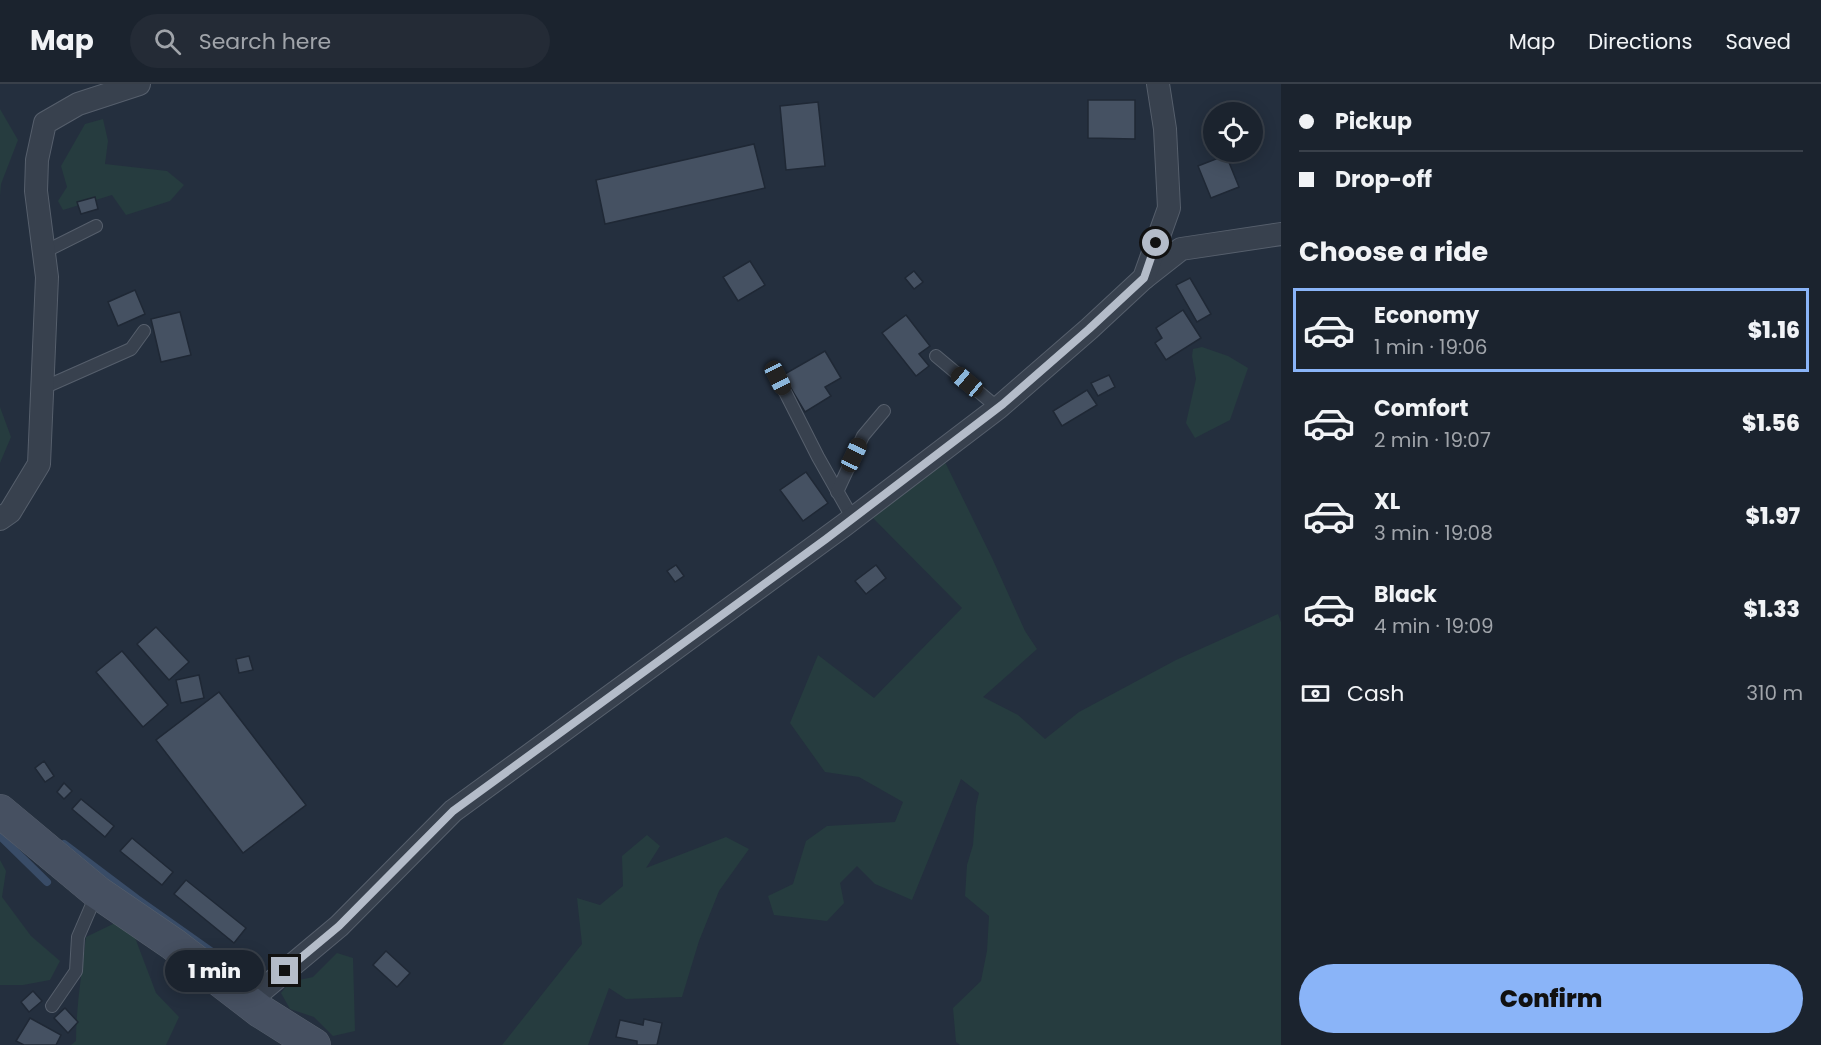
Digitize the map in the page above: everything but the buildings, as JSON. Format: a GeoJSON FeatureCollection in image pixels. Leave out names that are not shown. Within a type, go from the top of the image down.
{"type":"FeatureCollection","features":[{"type":"Feature","properties":{"kind":"main road"},"geometry":{"type":"LineString","coordinates":[[0,811],[97,892],[173,944],[248,1002],[314,1045]]}},
{"type":"Feature","properties":{"kind":"street"},"geometry":{"type":"LineString","coordinates":[[0,519],[10,512],[39,464],[47,277],[36,191],[37,160],[45,123],[78,104],[139,84]]}},
{"type":"Feature","properties":{"kind":"street"},"geometry":{"type":"LineString","coordinates":[[1144,278],[1169,208],[1165,129],[1158,84]]}},
{"type":"Feature","properties":{"kind":"street"},"geometry":{"type":"LineString","coordinates":[[248,1002],[339,926],[453,811],[854,519],[998,408],[1144,278],[1181,249],[1281,234]]}},
{"type":"Feature","properties":{"kind":"lane"},"geometry":{"type":"LineString","coordinates":[[44,252],[96,226]]}},
{"type":"Feature","properties":{"kind":"lane"},"geometry":{"type":"LineString","coordinates":[[43,388],[131,349],[144,331]]}},
{"type":"Feature","properties":{"kind":"lane"},"geometry":{"type":"LineString","coordinates":[[936,356],[998,408]]}},
{"type":"Feature","properties":{"kind":"lane"},"geometry":{"type":"LineString","coordinates":[[778,378],[837,492],[854,519]]}},
{"type":"Feature","properties":{"kind":"lane"},"geometry":{"type":"LineString","coordinates":[[837,492],[863,436],[884,411]]}},
{"type":"Feature","properties":{"kind":"lane"},"geometry":{"type":"LineString","coordinates":[[52,1006],[76,971],[78,937],[97,892]]}},
{"type":"Feature","properties":{"kind":"green space"},"geometry":{"type":"Polygon","coordinates":[[[0,109],[18,140],[1,184],[0,196],[0,109]]]}},
{"type":"Feature","properties":{"kind":"green space"},"geometry":{"type":"Polygon","coordinates":[[[103,119],[108,141],[105,164],[167,171],[184,185],[170,201],[126,215],[112,195],[63,210],[58,201],[67,187],[61,166],[85,124],[103,119]]]}},
{"type":"Feature","properties":{"kind":"green space"},"geometry":{"type":"Polygon","coordinates":[[[1202,347],[1228,356],[1248,368],[1230,420],[1195,438],[1186,423],[1196,379],[1193,349],[1202,347]]]}},
{"type":"Feature","properties":{"kind":"green space"},"geometry":{"type":"Polygon","coordinates":[[[0,407],[11,437],[0,463],[0,407]]]}},
{"type":"Feature","properties":{"kind":"green space"},"geometry":{"type":"Polygon","coordinates":[[[944,460],[1025,631],[1037,649],[983,697],[1018,715],[1045,739],[1079,712],[1176,660],[1278,614],[1281,622],[1281,1045],[960,1045],[956,1042],[953,1008],[981,981],[987,951],[989,916],[965,896],[967,865],[973,845],[979,793],[961,779],[912,900],[875,884],[857,866],[840,883],[844,903],[827,921],[774,915],[768,896],[793,884],[806,841],[827,826],[895,822],[903,802],[859,777],[825,772],[790,723],[818,655],[874,698],[962,608],[871,516],[944,460]]]}},
{"type":"Feature","properties":{"kind":"green space"},"geometry":{"type":"Polygon","coordinates":[[[647,835],[660,846],[646,868],[726,837],[749,849],[719,891],[699,941],[682,997],[626,999],[609,988],[588,1045],[502,1045],[582,944],[577,898],[600,905],[623,886],[622,856],[647,835]]]}},
{"type":"Feature","properties":{"kind":"green space"},"geometry":{"type":"Polygon","coordinates":[[[0,860],[6,871],[2,897],[31,936],[60,961],[50,980],[23,985],[0,985],[0,860]]]}},
{"type":"Feature","properties":{"kind":"green space"},"geometry":{"type":"Polygon","coordinates":[[[115,923],[134,935],[156,993],[179,1017],[166,1045],[71,1045],[76,1041],[86,937],[115,923]]]}},
{"type":"Feature","properties":{"kind":"green space"},"geometry":{"type":"Polygon","coordinates":[[[337,953],[353,958],[355,1031],[333,1036],[314,1017],[290,1009],[281,993],[290,982],[313,977],[337,953]]]}},
{"type":"Feature","properties":{"kind":"waterway"},"geometry":{"type":"LineString","coordinates":[[0,836],[47,882]]}},
{"type":"Feature","properties":{"kind":"waterway"},"geometry":{"type":"LineString","coordinates":[[64,844],[253,981]]}},
{"type":"Feature","properties":{"kind":"route"},"geometry":{"type":"LineString","coordinates":[[285,971],[339,926],[453,811],[826,539],[1003,404],[1144,278],[1156,243]]}}]}
